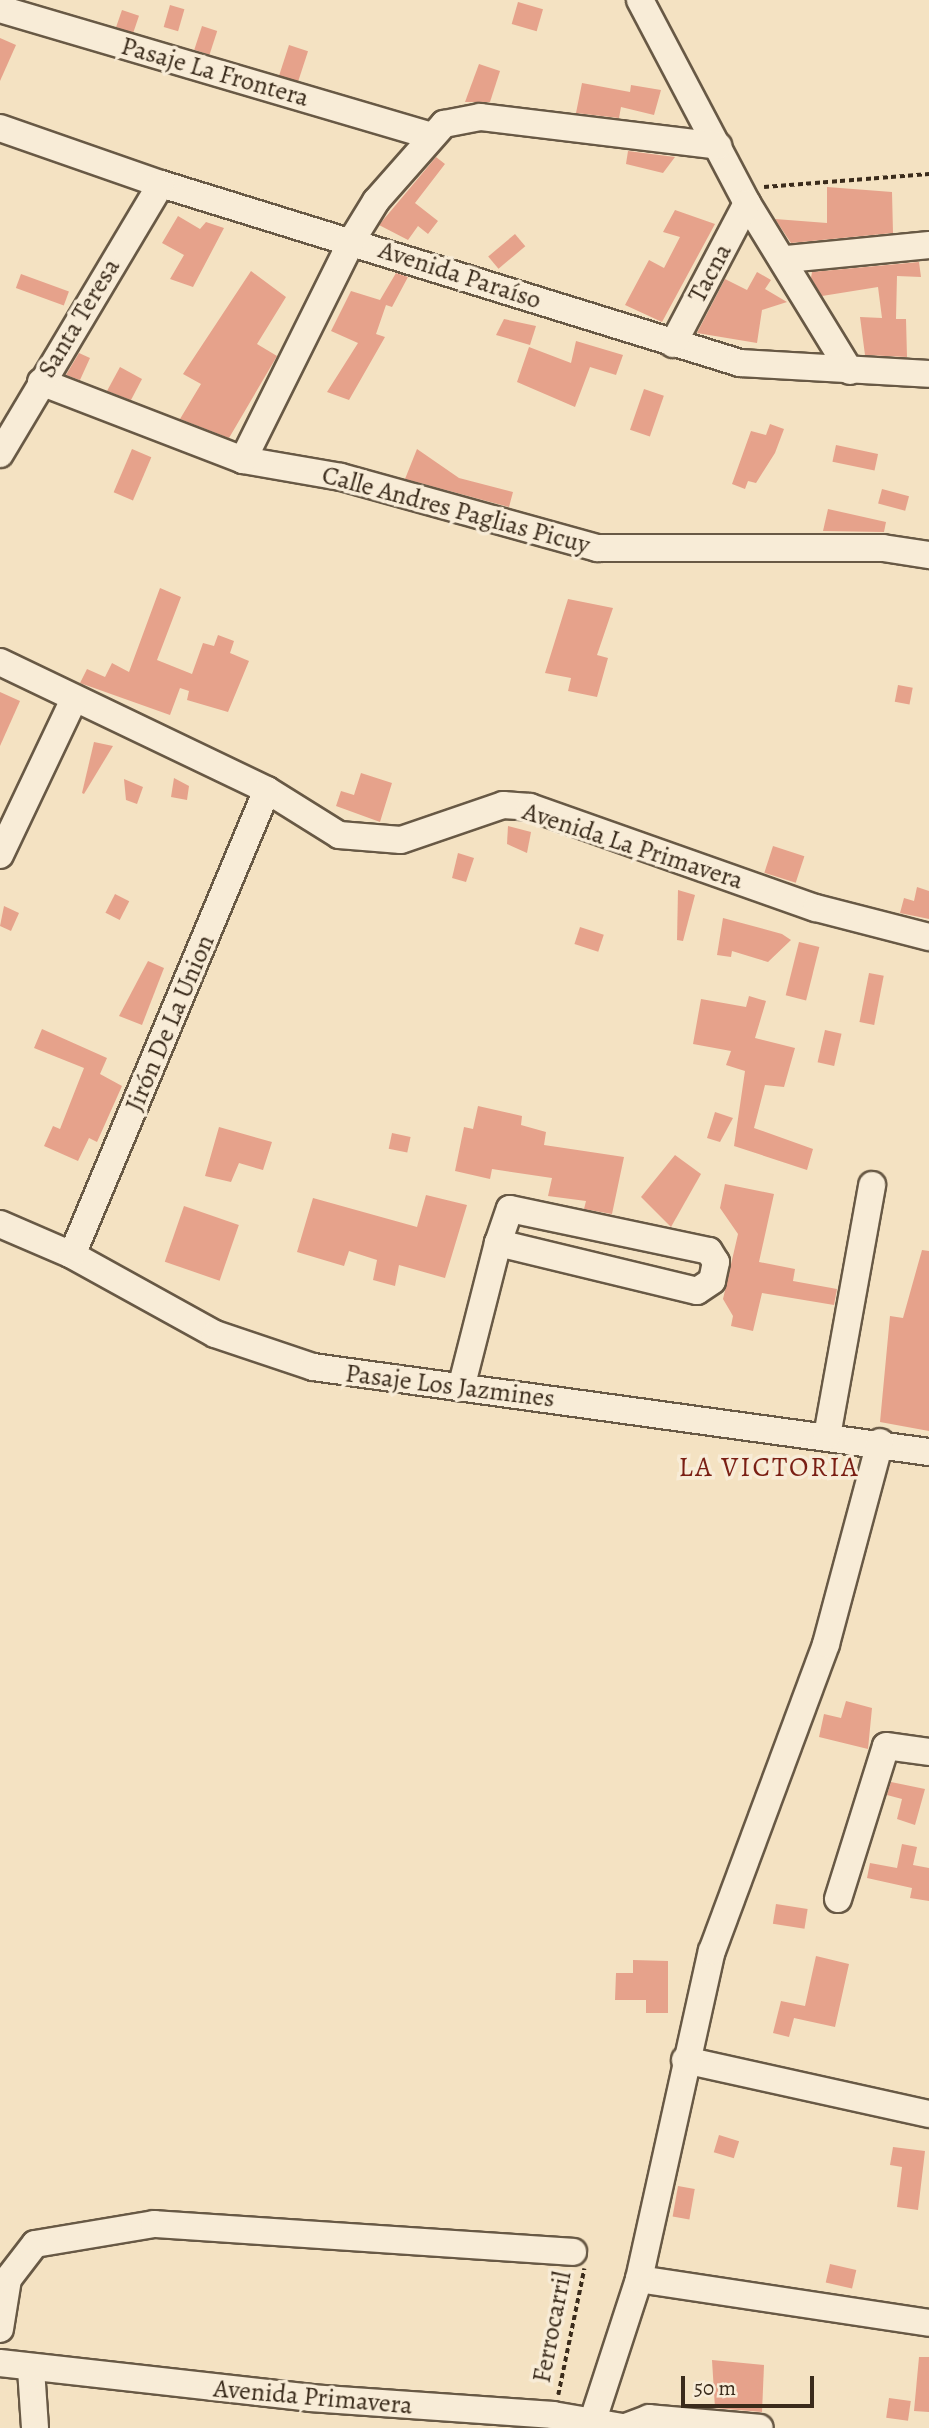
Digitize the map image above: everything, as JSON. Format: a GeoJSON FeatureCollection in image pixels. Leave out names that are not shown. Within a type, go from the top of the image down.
{"type":"FeatureCollection","features":[{"type":"Feature","properties":{"kind":"street"},"geometry":{"type":"LineString","coordinates":[[640,0],[745,196],[787,259],[850,371]]}},
{"type":"Feature","properties":{"kind":"street","name":"Pasaje La Frontera"},"geometry":{"type":"LineString","coordinates":[[0,9],[431,136]]}},
{"type":"Feature","properties":{"kind":"street"},"geometry":{"type":"LineString","coordinates":[[243,460],[352,240],[376,201],[431,136],[452,119],[469,116],[718,146]]}},
{"type":"Feature","properties":{"kind":"street","name":"Avenida Paraíso"},"geometry":{"type":"LineString","coordinates":[[0,128],[161,184],[352,240],[673,344],[740,363],[929,374]]}},
{"type":"Feature","properties":{"kind":"street","name":"Santa Teresa"},"geometry":{"type":"LineString","coordinates":[[0,454],[161,184]]}},
{"type":"Feature","properties":{"kind":"street","name":"Tacna"},"geometry":{"type":"LineString","coordinates":[[673,344],[745,196]]}},
{"type":"Feature","properties":{"kind":"street"},"geometry":{"type":"LineString","coordinates":[[787,259],[929,244]]}},
{"type":"Feature","properties":{"kind":"street","name":"Calle Andres Paglias Picuy"},"geometry":{"type":"LineString","coordinates":[[41,382],[243,460],[341,477],[597,548],[883,548],[929,555]]}},
{"type":"Feature","properties":{"kind":"street","name":"Avenida La Primavera"},"geometry":{"type":"LineString","coordinates":[[0,662],[267,790],[339,835],[371,842],[401,840],[503,805],[530,807],[816,908],[929,937]]}},
{"type":"Feature","properties":{"kind":"street"},"geometry":{"type":"LineString","coordinates":[[0,855],[74,699]]}},
{"type":"Feature","properties":{"kind":"street","name":"Jirón De La Union"},"geometry":{"type":"LineString","coordinates":[[72,1255],[267,790]]}},
{"type":"Feature","properties":{"kind":"street"},"geometry":{"type":"LineString","coordinates":[[827,1436],[872,1185]]}},
{"type":"Feature","properties":{"kind":"street"},"geometry":{"type":"LineString","coordinates":[[461,1388],[498,1243],[505,1217],[520,1206],[709,1251],[716,1262],[712,1281],[697,1290],[498,1243]]}},
{"type":"Feature","properties":{"kind":"street","name":"Pasaje Los Jazmines"},"geometry":{"type":"LineString","coordinates":[[0,1224],[72,1255],[259,1353],[378,1381],[461,1388],[880,1442],[929,1452]]}},
{"type":"Feature","properties":{"kind":"street"},"geometry":{"type":"LineString","coordinates":[[593,2420],[639,2279],[685,2060],[712,1951],[826,1644],[880,1442]]}},
{"type":"Feature","properties":{"kind":"street"},"geometry":{"type":"LineString","coordinates":[[838,1899],[886,1746],[929,1752]]}},
{"type":"Feature","properties":{"kind":"street"},"geometry":{"type":"LineString","coordinates":[[685,2060],[929,2115]]}},
{"type":"Feature","properties":{"kind":"street"},"geometry":{"type":"LineString","coordinates":[[0,2329],[8,2279],[35,2244],[154,2224],[573,2252]]}},
{"type":"Feature","properties":{"kind":"street"},"geometry":{"type":"LineString","coordinates":[[639,2279],[929,2323]]}},
{"type":"Feature","properties":{"kind":"street","name":"Avenida Primavera"},"geometry":{"type":"LineString","coordinates":[[0,2363],[31,2369],[310,2398],[554,2415],[627,2428],[649,2418],[760,2428]]}},
{"type":"Feature","properties":{"kind":"street"},"geometry":{"type":"LineString","coordinates":[[31,2369],[35,2428]]}},
{"type":"Feature","properties":{"kind":"path"},"geometry":{"type":"LineString","coordinates":[[745,196],[929,174]]}},
{"type":"Feature","properties":{"kind":"path","name":"Ferrocarril"},"geometry":{"type":"LineString","coordinates":[[554,2415],[585,2264],[573,2252]]}},
{"type":"Feature","properties":{"kind":"building"},"geometry":{"type":"Polygon","coordinates":[[[518,2],[543,9],[537,31],[512,24],[518,2]]]}},
{"type":"Feature","properties":{"kind":"building"},"geometry":{"type":"Polygon","coordinates":[[[170,5],[184,9],[178,31],[164,27],[170,5]]]}},
{"type":"Feature","properties":{"kind":"building"},"geometry":{"type":"Polygon","coordinates":[[[122,10],[139,16],[133,33],[116,27],[122,10]]]}},
{"type":"Feature","properties":{"kind":"building"},"geometry":{"type":"Polygon","coordinates":[[[202,26],[217,31],[209,55],[194,50],[202,26]]]}},
{"type":"Feature","properties":{"kind":"building"},"geometry":{"type":"Polygon","coordinates":[[[0,38],[16,45],[0,81],[0,38]]]}},
{"type":"Feature","properties":{"kind":"building"},"geometry":{"type":"Polygon","coordinates":[[[289,45],[308,51],[298,82],[279,75],[289,45]]]}},
{"type":"Feature","properties":{"kind":"building"},"geometry":{"type":"Polygon","coordinates":[[[479,64],[500,71],[490,102],[465,102],[479,64]]]}},
{"type":"Feature","properties":{"kind":"building"},"geometry":{"type":"Polygon","coordinates":[[[582,83],[630,92],[631,85],[661,90],[654,115],[621,107],[619,118],[576,113],[582,83]]]}},
{"type":"Feature","properties":{"kind":"building"},"geometry":{"type":"Polygon","coordinates":[[[628,151],[675,157],[663,173],[626,164],[628,151]]]}},
{"type":"Feature","properties":{"kind":"building"},"geometry":{"type":"Polygon","coordinates":[[[436,157],[445,164],[415,203],[438,221],[428,234],[418,226],[408,240],[379,225],[436,157]]]}},
{"type":"Feature","properties":{"kind":"building"},"geometry":{"type":"Polygon","coordinates":[[[827,187],[892,192],[893,233],[791,243],[775,219],[827,223],[827,187]]]}},
{"type":"Feature","properties":{"kind":"building"},"geometry":{"type":"Polygon","coordinates":[[[675,210],[715,224],[662,322],[625,305],[649,260],[664,268],[680,237],[663,232],[675,210]]]}},
{"type":"Feature","properties":{"kind":"building"},"geometry":{"type":"Polygon","coordinates":[[[178,216],[200,229],[206,222],[224,228],[193,287],[170,279],[184,255],[162,243],[178,216]]]}},
{"type":"Feature","properties":{"kind":"building"},"geometry":{"type":"Polygon","coordinates":[[[515,234],[525,246],[498,269],[488,256],[515,234]]]}},
{"type":"Feature","properties":{"kind":"building"},"geometry":{"type":"Polygon","coordinates":[[[919,262],[921,277],[897,276],[896,319],[906,319],[907,357],[865,355],[860,317],[882,318],[878,287],[822,296],[811,278],[812,272],[919,262]]]}},
{"type":"Feature","properties":{"kind":"building"},"geometry":{"type":"Polygon","coordinates":[[[251,271],[286,297],[257,344],[277,356],[229,438],[180,419],[201,384],[183,374],[251,271]]]}},
{"type":"Feature","properties":{"kind":"building"},"geometry":{"type":"Polygon","coordinates":[[[757,272],[771,280],[765,289],[787,302],[762,310],[757,343],[697,333],[725,279],[747,290],[757,272]]]}},
{"type":"Feature","properties":{"kind":"building"},"geometry":{"type":"Polygon","coordinates":[[[396,273],[408,277],[392,307],[386,305],[376,334],[385,337],[349,400],[327,392],[358,343],[331,331],[351,291],[380,300],[396,273]]]}},
{"type":"Feature","properties":{"kind":"building"},"geometry":{"type":"Polygon","coordinates":[[[21,274],[69,291],[64,306],[16,288],[21,274]]]}},
{"type":"Feature","properties":{"kind":"building"},"geometry":{"type":"Polygon","coordinates":[[[504,319],[536,326],[530,345],[496,335],[504,319]]]}},
{"type":"Feature","properties":{"kind":"building"},"geometry":{"type":"Polygon","coordinates":[[[576,341],[623,355],[616,375],[590,367],[575,407],[517,382],[529,347],[571,363],[576,341]]]}},
{"type":"Feature","properties":{"kind":"building"},"geometry":{"type":"Polygon","coordinates":[[[79,353],[90,358],[80,380],[66,375],[79,353]]]}},
{"type":"Feature","properties":{"kind":"building"},"geometry":{"type":"Polygon","coordinates":[[[120,367],[142,379],[131,400],[107,391],[120,367]]]}},
{"type":"Feature","properties":{"kind":"building"},"geometry":{"type":"Polygon","coordinates":[[[644,389],[664,396],[650,436],[630,430],[644,389]]]}},
{"type":"Feature","properties":{"kind":"building"},"geometry":{"type":"Polygon","coordinates":[[[770,424],[784,429],[775,453],[756,483],[748,481],[745,489],[732,484],[751,431],[766,435],[770,424]]]}},
{"type":"Feature","properties":{"kind":"building"},"geometry":{"type":"Polygon","coordinates":[[[836,445],[878,454],[875,471],[832,462],[836,445]]]}},
{"type":"Feature","properties":{"kind":"building"},"geometry":{"type":"Polygon","coordinates":[[[132,449],[151,457],[133,500],[114,492],[132,449]]]}},
{"type":"Feature","properties":{"kind":"building"},"geometry":{"type":"Polygon","coordinates":[[[417,449],[459,478],[513,492],[509,507],[405,479],[417,449]]]}},
{"type":"Feature","properties":{"kind":"building"},"geometry":{"type":"Polygon","coordinates":[[[882,489],[909,496],[905,511],[878,503],[882,489]]]}},
{"type":"Feature","properties":{"kind":"building"},"geometry":{"type":"Polygon","coordinates":[[[828,509],[886,522],[884,532],[823,531],[828,509]]]}},
{"type":"Feature","properties":{"kind":"building"},"geometry":{"type":"Polygon","coordinates":[[[160,588],[181,597],[157,660],[192,674],[203,643],[214,646],[218,635],[234,641],[230,653],[249,661],[228,712],[187,700],[189,691],[180,688],[170,715],[80,683],[87,669],[105,677],[112,663],[129,672],[160,588]]]}},
{"type":"Feature","properties":{"kind":"building"},"geometry":{"type":"Polygon","coordinates":[[[568,599],[613,608],[597,655],[608,658],[597,697],[568,691],[571,678],[545,673],[568,599]]]}},
{"type":"Feature","properties":{"kind":"building"},"geometry":{"type":"Polygon","coordinates":[[[898,685],[913,688],[909,705],[895,702],[898,685]]]}},
{"type":"Feature","properties":{"kind":"building"},"geometry":{"type":"Polygon","coordinates":[[[0,692],[20,701],[0,746],[0,692]]]}},
{"type":"Feature","properties":{"kind":"building"},"geometry":{"type":"Polygon","coordinates":[[[94,742],[113,746],[84,794],[82,793],[94,742]]]}},
{"type":"Feature","properties":{"kind":"building"},"geometry":{"type":"Polygon","coordinates":[[[361,773],[392,783],[380,822],[336,806],[341,791],[354,795],[361,773]]]}},
{"type":"Feature","properties":{"kind":"building"},"geometry":{"type":"Polygon","coordinates":[[[174,778],[189,786],[187,800],[171,797],[174,778]]]}},
{"type":"Feature","properties":{"kind":"building"},"geometry":{"type":"Polygon","coordinates":[[[124,779],[143,787],[137,804],[126,800],[124,779]]]}},
{"type":"Feature","properties":{"kind":"building"},"geometry":{"type":"Polygon","coordinates":[[[508,826],[531,832],[527,853],[507,844],[508,826]]]}},
{"type":"Feature","properties":{"kind":"building"},"geometry":{"type":"Polygon","coordinates":[[[773,846],[804,856],[796,883],[764,873],[773,846]]]}},
{"type":"Feature","properties":{"kind":"building"},"geometry":{"type":"Polygon","coordinates":[[[458,853],[474,858],[466,882],[452,878],[458,853]]]}},
{"type":"Feature","properties":{"kind":"building"},"geometry":{"type":"Polygon","coordinates":[[[917,887],[929,891],[929,919],[900,913],[904,898],[914,901],[917,887]]]}},
{"type":"Feature","properties":{"kind":"building"},"geometry":{"type":"Polygon","coordinates":[[[678,890],[695,895],[683,941],[677,940],[678,890]]]}},
{"type":"Feature","properties":{"kind":"building"},"geometry":{"type":"Polygon","coordinates":[[[115,894],[129,901],[120,920],[105,913],[115,894]]]}},
{"type":"Feature","properties":{"kind":"building"},"geometry":{"type":"Polygon","coordinates":[[[4,906],[19,913],[11,931],[0,926],[4,906]]]}},
{"type":"Feature","properties":{"kind":"building"},"geometry":{"type":"Polygon","coordinates":[[[723,918],[782,934],[791,940],[768,962],[732,951],[731,957],[717,955],[723,918]]]}},
{"type":"Feature","properties":{"kind":"building"},"geometry":{"type":"Polygon","coordinates":[[[580,927],[604,935],[598,952],[574,944],[580,927]]]}},
{"type":"Feature","properties":{"kind":"building"},"geometry":{"type":"Polygon","coordinates":[[[799,942],[819,947],[806,1000],[786,995],[799,942]]]}},
{"type":"Feature","properties":{"kind":"building"},"geometry":{"type":"Polygon","coordinates":[[[148,961],[164,968],[142,1025],[119,1016],[148,961]]]}},
{"type":"Feature","properties":{"kind":"building"},"geometry":{"type":"Polygon","coordinates":[[[869,973],[884,976],[874,1025],[859,1022],[869,973]]]}},
{"type":"Feature","properties":{"kind":"building"},"geometry":{"type":"Polygon","coordinates":[[[749,996],[766,1001],[755,1038],[795,1048],[784,1087],[765,1085],[754,1128],[813,1149],[807,1170],[734,1146],[745,1071],[726,1065],[731,1051],[693,1044],[701,999],[746,1007],[749,996]]]}},
{"type":"Feature","properties":{"kind":"building"},"geometry":{"type":"Polygon","coordinates":[[[42,1029],[107,1058],[100,1074],[122,1086],[97,1142],[89,1138],[78,1161],[44,1146],[53,1126],[60,1129],[84,1068],[34,1048],[42,1029]]]}},
{"type":"Feature","properties":{"kind":"building"},"geometry":{"type":"Polygon","coordinates":[[[825,1030],[842,1034],[834,1066],[818,1062],[825,1030]]]}},
{"type":"Feature","properties":{"kind":"building"},"geometry":{"type":"Polygon","coordinates":[[[478,1106],[522,1116],[521,1125],[546,1132],[544,1145],[624,1157],[612,1214],[584,1209],[586,1201],[548,1196],[552,1178],[492,1169],[490,1179],[455,1171],[464,1127],[473,1129],[478,1106]]]}},
{"type":"Feature","properties":{"kind":"building"},"geometry":{"type":"Polygon","coordinates":[[[715,1112],[733,1118],[720,1142],[707,1138],[715,1112]]]}},
{"type":"Feature","properties":{"kind":"building"},"geometry":{"type":"Polygon","coordinates":[[[219,1127],[272,1142],[263,1170],[239,1163],[231,1182],[205,1176],[219,1127]]]}},
{"type":"Feature","properties":{"kind":"building"},"geometry":{"type":"Polygon","coordinates":[[[392,1133],[411,1137],[407,1153],[389,1149],[392,1133]]]}},
{"type":"Feature","properties":{"kind":"building"},"geometry":{"type":"Polygon","coordinates":[[[675,1155],[701,1174],[671,1227],[641,1197],[675,1155]]]}},
{"type":"Feature","properties":{"kind":"building"},"geometry":{"type":"Polygon","coordinates":[[[725,1184],[774,1194],[759,1262],[795,1269],[793,1281],[837,1289],[834,1305],[762,1293],[753,1331],[731,1326],[733,1316],[723,1299],[738,1234],[720,1208],[725,1184]]]}},
{"type":"Feature","properties":{"kind":"building"},"geometry":{"type":"Polygon","coordinates":[[[426,1195],[467,1205],[445,1278],[399,1265],[395,1286],[373,1280],[377,1260],[349,1251],[344,1266],[297,1252],[313,1198],[417,1227],[426,1195]]]}},
{"type":"Feature","properties":{"kind":"building"},"geometry":{"type":"Polygon","coordinates":[[[184,1206],[239,1225],[220,1281],[165,1262],[184,1206]]]}},
{"type":"Feature","properties":{"kind":"building"},"geometry":{"type":"Polygon","coordinates":[[[922,1250],[929,1251],[929,1431],[880,1422],[890,1316],[903,1318],[922,1250]]]}},
{"type":"Feature","properties":{"kind":"building"},"geometry":{"type":"Polygon","coordinates":[[[846,1701],[872,1708],[868,1749],[819,1737],[824,1714],[841,1718],[846,1701]]]}},
{"type":"Feature","properties":{"kind":"building"},"geometry":{"type":"Polygon","coordinates":[[[891,1782],[925,1789],[915,1825],[897,1819],[902,1799],[887,1795],[891,1782]]]}},
{"type":"Feature","properties":{"kind":"building"},"geometry":{"type":"Polygon","coordinates":[[[902,1844],[917,1847],[913,1865],[929,1868],[929,1901],[910,1898],[912,1888],[867,1878],[870,1863],[897,1868],[902,1844]]]}},
{"type":"Feature","properties":{"kind":"building"},"geometry":{"type":"Polygon","coordinates":[[[776,1904],[808,1909],[804,1929],[773,1924],[776,1904]]]}},
{"type":"Feature","properties":{"kind":"building"},"geometry":{"type":"Polygon","coordinates":[[[816,1956],[849,1964],[835,2027],[794,2018],[789,2037],[773,2033],[781,2001],[805,2006],[816,1956]]]}},
{"type":"Feature","properties":{"kind":"building"},"geometry":{"type":"Polygon","coordinates":[[[633,1960],[668,1961],[668,2013],[646,2013],[646,2000],[615,2000],[616,1973],[633,1973],[633,1960]]]}},
{"type":"Feature","properties":{"kind":"building"},"geometry":{"type":"Polygon","coordinates":[[[719,2135],[739,2141],[734,2158],[714,2152],[719,2135]]]}},
{"type":"Feature","properties":{"kind":"building"},"geometry":{"type":"Polygon","coordinates":[[[893,2147],[925,2151],[918,2210],[897,2207],[902,2167],[890,2165],[893,2147]]]}},
{"type":"Feature","properties":{"kind":"building"},"geometry":{"type":"Polygon","coordinates":[[[678,2186],[695,2189],[689,2219],[673,2217],[678,2186]]]}},
{"type":"Feature","properties":{"kind":"building"},"geometry":{"type":"Polygon","coordinates":[[[830,2264],[856,2270],[852,2289],[826,2283],[830,2264]]]}},
{"type":"Feature","properties":{"kind":"building"},"geometry":{"type":"Polygon","coordinates":[[[919,2357],[929,2357],[929,2412],[914,2411],[919,2357]]]}},
{"type":"Feature","properties":{"kind":"building"},"geometry":{"type":"Polygon","coordinates":[[[712,2360],[764,2365],[762,2412],[715,2408],[712,2360]]]}},
{"type":"Feature","properties":{"kind":"building"},"geometry":{"type":"Polygon","coordinates":[[[889,2398],[911,2401],[908,2421],[886,2418],[889,2398]]]}},
{"type":"Feature","properties":{"kind":"district","name":"LA VICTORIA"},"geometry":{"type":"Point","coordinates":[769,1467]}}]}
